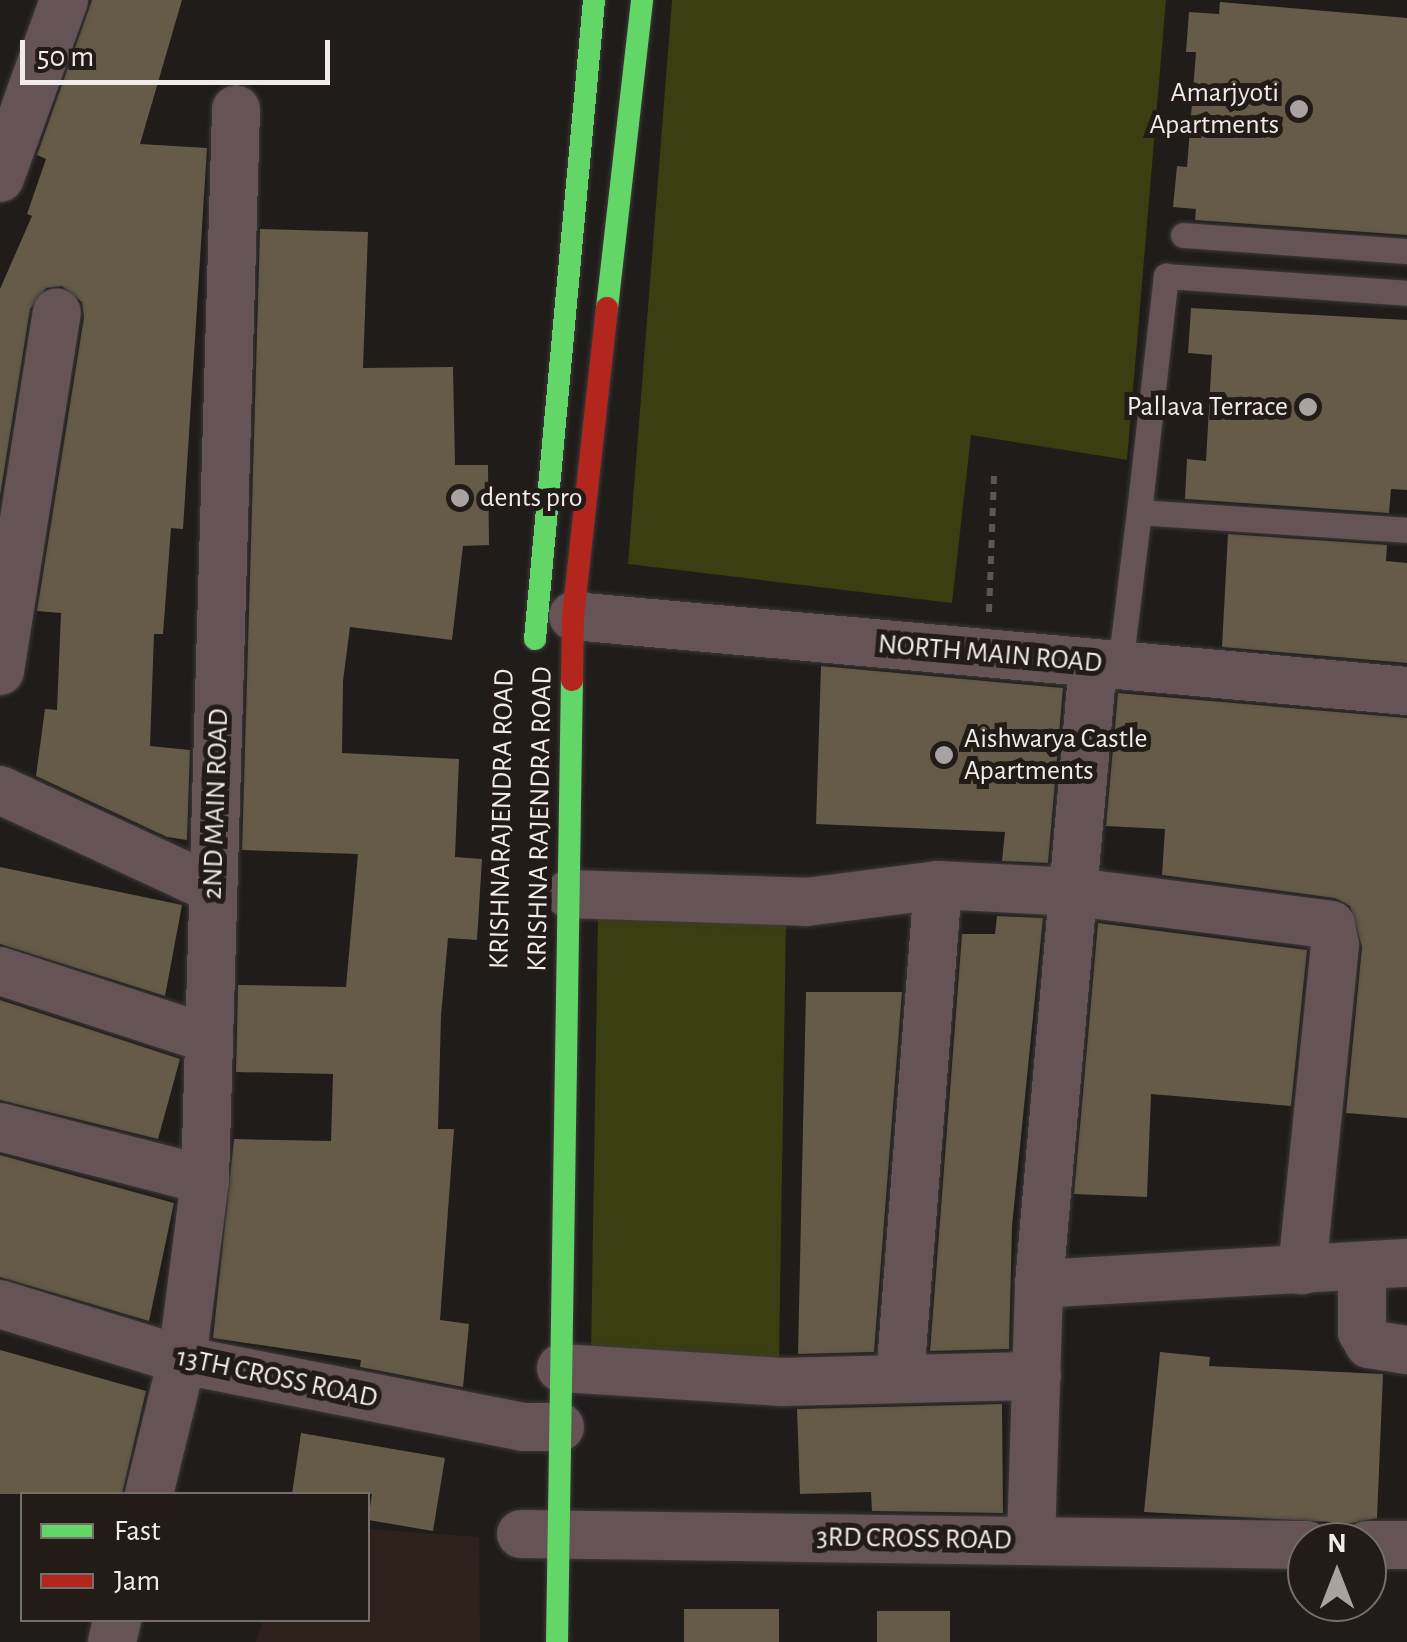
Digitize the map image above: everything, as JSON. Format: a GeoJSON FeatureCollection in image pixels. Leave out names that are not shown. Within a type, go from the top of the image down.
{"type":"FeatureCollection","features":[{"type":"Feature","properties":{"kind":"main road","name":"KRISHNARAJENDRA ROAD"},"geometry":{"type":"LineString","coordinates":[[535,656],[594,0]]}},
{"type":"Feature","properties":{"kind":"main road","name":"KRISHNA RAJENDRA ROAD"},"geometry":{"type":"LineString","coordinates":[[557,1642],[531,1534],[532,1427],[561,1368],[574,616],[642,0]]}},
{"type":"Feature","properties":{"kind":"street"},"geometry":{"type":"LineString","coordinates":[[0,178],[64,0]]}},
{"type":"Feature","properties":{"kind":"street","name":"2ND MAIN ROAD"},"geometry":{"type":"LineString","coordinates":[[149,1492],[182,1360],[204,1180],[236,109]]}},
{"type":"Feature","properties":{"kind":"street"},"geometry":{"type":"LineString","coordinates":[[0,672],[57,313]]}},
{"type":"Feature","properties":{"kind":"street","name":"NORTH MAIN ROAD"},"geometry":{"type":"LineString","coordinates":[[574,616],[1407,691]]}},
{"type":"Feature","properties":{"kind":"street"},"geometry":{"type":"LineString","coordinates":[[1031,1541],[1040,1284],[1074,892],[1107,664]]}},
{"type":"Feature","properties":{"kind":"street"},"geometry":{"type":"LineString","coordinates":[[0,790],[213,889]]}},
{"type":"Feature","properties":{"kind":"street"},"geometry":{"type":"LineString","coordinates":[[569,894],[806,902],[938,885],[1074,892],[1317,918],[1331,926],[1302,1270]]}},
{"type":"Feature","properties":{"kind":"street"},"geometry":{"type":"LineString","coordinates":[[900,1378],[938,885]]}},
{"type":"Feature","properties":{"kind":"street"},"geometry":{"type":"LineString","coordinates":[[0,971],[209,1039]]}},
{"type":"Feature","properties":{"kind":"street"},"geometry":{"type":"LineString","coordinates":[[0,1127],[204,1180]]}},
{"type":"Feature","properties":{"kind":"street"},"geometry":{"type":"LineString","coordinates":[[1040,1284],[1385,1265],[1362,1332],[1369,1344],[1407,1350]]}},
{"type":"Feature","properties":{"kind":"street","name":"13TH CROSS ROAD"},"geometry":{"type":"LineString","coordinates":[[0,1304],[182,1360],[532,1427]]}},
{"type":"Feature","properties":{"kind":"street"},"geometry":{"type":"LineString","coordinates":[[561,1368],[783,1382],[1038,1376]]}},
{"type":"Feature","properties":{"kind":"street","name":"3RD CROSS ROAD"},"geometry":{"type":"LineString","coordinates":[[531,1534],[1287,1545]]}},
{"type":"Feature","properties":{"kind":"lane"},"geometry":{"type":"LineString","coordinates":[[1183,236],[1407,251]]}},
{"type":"Feature","properties":{"kind":"lane"},"geometry":{"type":"LineString","coordinates":[[1107,664],[1140,512],[1166,276],[1407,293]]}},
{"type":"Feature","properties":{"kind":"lane"},"geometry":{"type":"LineString","coordinates":[[1140,512],[1407,530]]}},
{"type":"Feature","properties":{"kind":"path"},"geometry":{"type":"LineString","coordinates":[[988,654],[994,475]]}},
{"type":"Feature","properties":{"kind":"shaded area"},"geometry":{"type":"Polygon","coordinates":[[[370,1529],[479,1537],[480,1642],[256,1642],[262,1622],[370,1622],[370,1529]]]}},
{"type":"Feature","properties":{"kind":"green space"},"geometry":{"type":"Polygon","coordinates":[[[672,0],[1166,0],[1127,460],[971,435],[952,603],[628,564],[672,0]]]}},
{"type":"Feature","properties":{"kind":"green space"},"geometry":{"type":"Polygon","coordinates":[[[598,917],[786,921],[779,1359],[591,1356],[598,917]]]}},
{"type":"Feature","properties":{"kind":"building"},"geometry":{"type":"Polygon","coordinates":[[[92,0],[182,0],[140,144],[207,148],[183,529],[171,528],[163,634],[154,634],[150,746],[190,750],[187,840],[167,837],[36,776],[45,709],[57,710],[61,613],[37,611],[84,317],[82,302],[62,286],[46,288],[30,309],[0,496],[0,289],[32,216],[27,214],[46,159],[37,155],[92,0]]]}},
{"type":"Feature","properties":{"kind":"building","name":"Amarjyoti Apartments"},"geometry":{"type":"Polygon","coordinates":[[[1220,2],[1407,18],[1407,235],[1195,220],[1196,209],[1173,207],[1177,166],[1187,167],[1196,52],[1186,52],[1189,12],[1219,14],[1220,2]]]}},
{"type":"Feature","properties":{"kind":"building"},"geometry":{"type":"Polygon","coordinates":[[[260,229],[368,232],[363,368],[453,367],[455,465],[488,465],[489,545],[463,546],[452,640],[350,627],[343,681],[342,753],[459,759],[455,857],[482,859],[477,940],[448,938],[441,1016],[438,1129],[454,1129],[440,1320],[469,1324],[463,1387],[360,1367],[361,1360],[213,1338],[234,1139],[331,1141],[333,1074],[236,1072],[238,985],[346,987],[358,854],[242,850],[260,229]]]}},
{"type":"Feature","properties":{"kind":"building","name":"Pallava Terrace"},"geometry":{"type":"Polygon","coordinates":[[[1191,308],[1407,320],[1407,490],[1391,489],[1389,513],[1185,499],[1187,459],[1206,461],[1212,355],[1188,353],[1191,308]]]}},
{"type":"Feature","properties":{"kind":"building"},"geometry":{"type":"Polygon","coordinates":[[[1228,534],[1387,545],[1386,561],[1407,563],[1407,663],[1222,647],[1228,534]]]}},
{"type":"Feature","properties":{"kind":"building","name":"Aishwarya Castle Apartments"},"geometry":{"type":"Polygon","coordinates":[[[821,666],[1063,688],[1048,863],[1002,861],[1005,832],[816,824],[821,666]]]}},
{"type":"Feature","properties":{"kind":"building"},"geometry":{"type":"Polygon","coordinates":[[[1118,693],[1407,718],[1407,1118],[1346,1113],[1362,947],[1350,906],[1335,898],[1162,875],[1165,829],[1106,826],[1118,693]]]}},
{"type":"Feature","properties":{"kind":"building"},"geometry":{"type":"Polygon","coordinates":[[[0,867],[182,905],[165,996],[0,944],[0,867]]]}},
{"type":"Feature","properties":{"kind":"building"},"geometry":{"type":"Polygon","coordinates":[[[997,916],[1043,918],[1012,1226],[1009,1349],[930,1351],[962,934],[995,934],[997,916]]]}},
{"type":"Feature","properties":{"kind":"building"},"geometry":{"type":"Polygon","coordinates":[[[1098,923],[1307,950],[1291,1106],[1151,1094],[1147,1197],[1074,1194],[1098,923]]]}},
{"type":"Feature","properties":{"kind":"building"},"geometry":{"type":"Polygon","coordinates":[[[806,992],[902,992],[874,1352],[798,1354],[806,992]]]}},
{"type":"Feature","properties":{"kind":"building"},"geometry":{"type":"Polygon","coordinates":[[[0,1000],[180,1059],[158,1139],[0,1100],[0,1000]]]}},
{"type":"Feature","properties":{"kind":"building"},"geometry":{"type":"Polygon","coordinates":[[[0,1155],[174,1203],[149,1321],[0,1277],[0,1155]]]}},
{"type":"Feature","properties":{"kind":"building"},"geometry":{"type":"Polygon","coordinates":[[[0,1350],[146,1391],[122,1492],[0,1494],[0,1350]]]}},
{"type":"Feature","properties":{"kind":"building"},"geometry":{"type":"Polygon","coordinates":[[[1160,1352],[1210,1357],[1209,1366],[1383,1374],[1377,1518],[1332,1522],[1144,1512],[1160,1352]]]}},
{"type":"Feature","properties":{"kind":"building"},"geometry":{"type":"Polygon","coordinates":[[[1002,1404],[1003,1513],[872,1511],[871,1492],[800,1494],[797,1409],[1002,1404]]]}},
{"type":"Feature","properties":{"kind":"building"},"geometry":{"type":"Polygon","coordinates":[[[301,1433],[445,1458],[433,1531],[370,1520],[370,1492],[292,1492],[301,1433]]]}},
{"type":"Feature","properties":{"kind":"building"},"geometry":{"type":"Polygon","coordinates":[[[684,1609],[779,1609],[779,1642],[684,1642],[684,1609]]]}},
{"type":"Feature","properties":{"kind":"building"},"geometry":{"type":"Polygon","coordinates":[[[877,1611],[950,1611],[950,1642],[877,1642],[877,1611]]]}},
{"type":"Feature","properties":{"kind":"traffic: fast"},"geometry":{"type":"LineString","coordinates":[[535,639],[594,0]]}},
{"type":"Feature","properties":{"kind":"traffic: fast"},"geometry":{"type":"LineString","coordinates":[[607,308],[642,0]]}},
{"type":"Feature","properties":{"kind":"traffic: fast"},"geometry":{"type":"LineString","coordinates":[[557,1642],[572,680]]}},
{"type":"Feature","properties":{"kind":"traffic: jam"},"geometry":{"type":"LineString","coordinates":[[572,680],[573,616],[607,308]]}},
{"type":"Feature","properties":{"kind":"place","name":"Amarjyoti Apartments"},"geometry":{"type":"Point","coordinates":[1299,109]}},
{"type":"Feature","properties":{"kind":"place","name":"Pallava Terrace"},"geometry":{"type":"Point","coordinates":[1308,407]}},
{"type":"Feature","properties":{"kind":"place","name":"dents pro"},"geometry":{"type":"Point","coordinates":[460,498]}},
{"type":"Feature","properties":{"kind":"place","name":"Aishwarya Castle Apartments"},"geometry":{"type":"Point","coordinates":[944,755]}}]}
